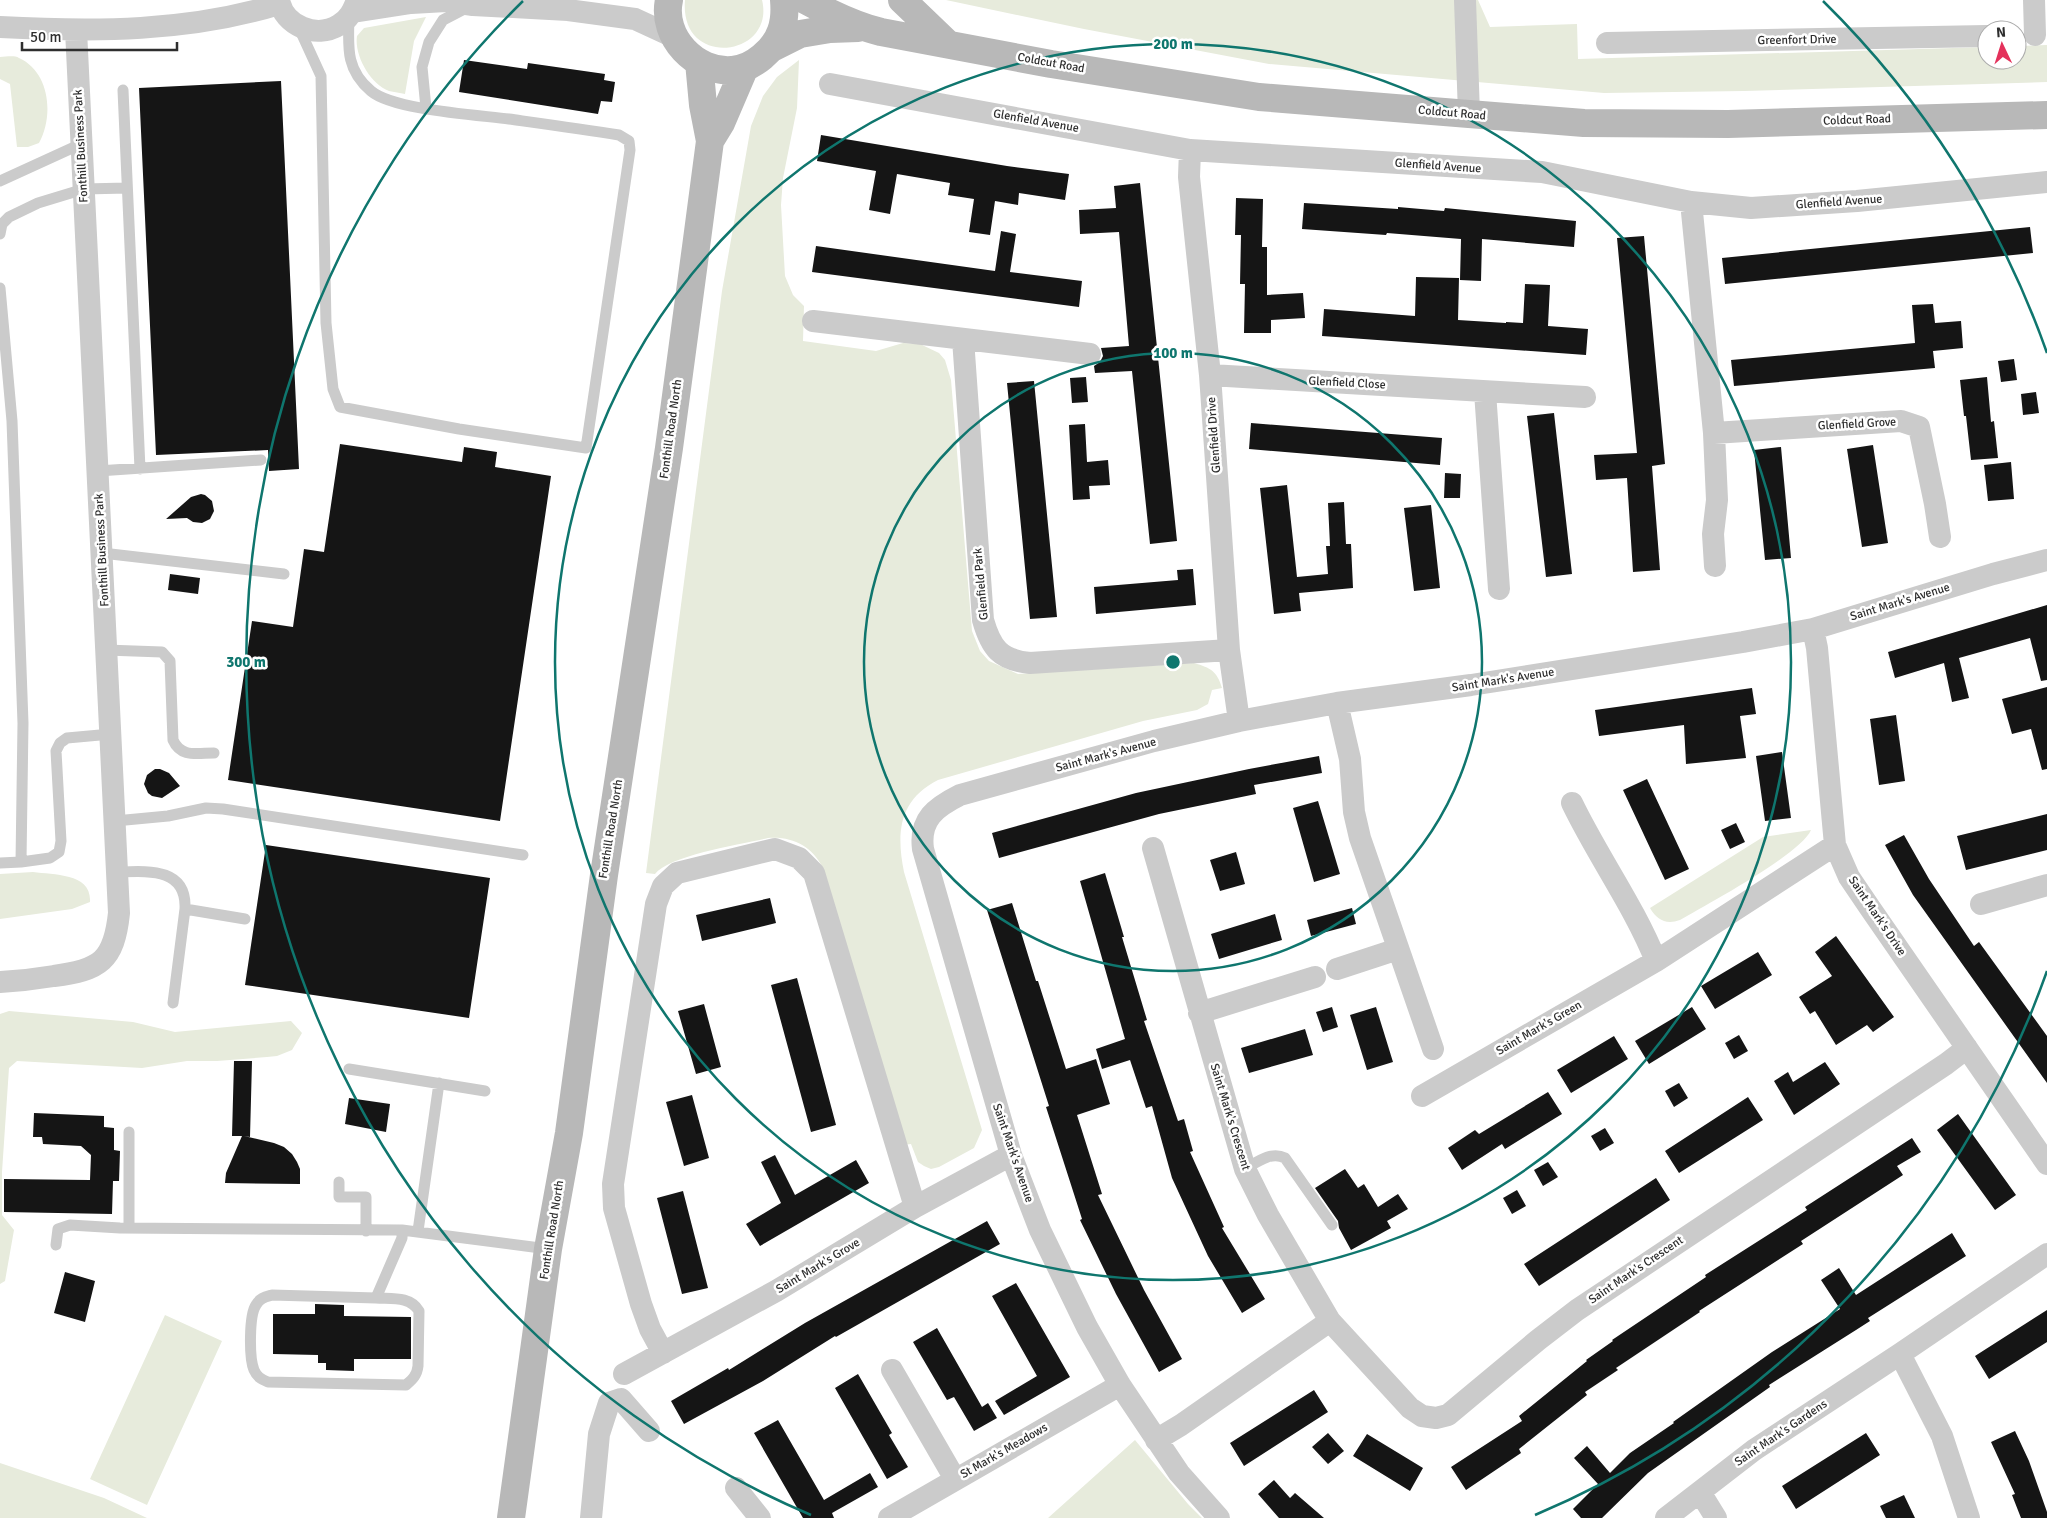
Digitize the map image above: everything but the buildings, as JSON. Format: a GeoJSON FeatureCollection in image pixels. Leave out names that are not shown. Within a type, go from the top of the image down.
{"type":"FeatureCollection","features":[{"type":"Feature","properties":{"kind":"main road"},"geometry":{"type":"LineString","coordinates":[[669,0],[668,18],[674,37],[688,54],[699,62],[732,70],[745,67],[758,60],[772,48],[800,34],[830,29],[864,28]]}},
{"type":"Feature","properties":{"kind":"main road"},"geometry":{"type":"LineString","coordinates":[[772,48],[781,31],[785,14],[784,0]]}},
{"type":"Feature","properties":{"kind":"main road"},"geometry":{"type":"LineString","coordinates":[[805,0],[864,28]]}},
{"type":"Feature","properties":{"kind":"main road"},"geometry":{"type":"LineString","coordinates":[[902,0],[948,44]]}},
{"type":"Feature","properties":{"kind":"main road","name":"Coldcut Road"},"geometry":{"type":"LineString","coordinates":[[864,28],[1061,65],[1259,97],[1584,123],[1728,124],[2047,115]]}},
{"type":"Feature","properties":{"kind":"main road","name":"Fonthill Road North"},"geometry":{"type":"LineString","coordinates":[[511,1518],[548,1249],[569,1133],[604,876],[671,429],[710,141],[703,105],[699,62]]}},
{"type":"Feature","properties":{"kind":"main road","name":"Fonthill Road North"},"geometry":{"type":"LineString","coordinates":[[710,141],[722,123],[745,67]]}},
{"type":"Feature","properties":{"kind":"street"},"geometry":{"type":"LineString","coordinates":[[1465,0],[1469,114]]}},
{"type":"Feature","properties":{"kind":"street"},"geometry":{"type":"LineString","coordinates":[[2033,35],[2034,0]]}},
{"type":"Feature","properties":{"kind":"street"},"geometry":{"type":"LineString","coordinates":[[0,27],[76,30],[140,28],[220,19],[279,2],[284,13],[298,26],[312,31],[325,31],[338,26],[353,9],[446,1],[473,5],[599,13],[635,19],[674,37]]}},
{"type":"Feature","properties":{"kind":"street","name":"Fonthill Business Park"},"geometry":{"type":"LineString","coordinates":[[0,982],[76,973],[91,968],[102,961],[110,951],[118,928],[120,898],[76,30]]}},
{"type":"Feature","properties":{"kind":"street","name":"Greenfort Drive"},"geometry":{"type":"LineString","coordinates":[[1606,44],[1977,36]]}},
{"type":"Feature","properties":{"kind":"street","name":"Glenfield Avenue"},"geometry":{"type":"LineString","coordinates":[[830,84],[1190,150],[1542,172],[1691,202],[1751,208],[1857,201],[2047,182]]}},
{"type":"Feature","properties":{"kind":"street","name":"Glenfield Drive"},"geometry":{"type":"LineString","coordinates":[[1190,150],[1189,177],[1210,375],[1229,650],[1239,721]]}},
{"type":"Feature","properties":{"kind":"street"},"geometry":{"type":"LineString","coordinates":[[1691,202],[1714,433],[1716,500],[1713,534],[1715,566]]}},
{"type":"Feature","properties":{"kind":"street"},"geometry":{"type":"LineString","coordinates":[[813,321],[1090,354]]}},
{"type":"Feature","properties":{"kind":"street","name":"Glenfield Park"},"geometry":{"type":"LineString","coordinates":[[963,339],[983,620],[992,645],[997,652],[1008,658],[1030,663],[1229,650]]}},
{"type":"Feature","properties":{"kind":"street","name":"Glenfield Close"},"geometry":{"type":"LineString","coordinates":[[1210,375],[1585,397]]}},
{"type":"Feature","properties":{"kind":"street"},"geometry":{"type":"LineString","coordinates":[[1485,392],[1499,589]]}},
{"type":"Feature","properties":{"kind":"street","name":"Glenfield Grove"},"geometry":{"type":"LineString","coordinates":[[1714,433],[1900,421],[1919,427],[1940,537]]}},
{"type":"Feature","properties":{"kind":"street","name":"Saint Mark's Avenue"},"geometry":{"type":"LineString","coordinates":[[1219,1518],[1179,1473],[1120,1385],[1087,1327],[1040,1230],[1011,1155],[923,849],[922,840],[928,818],[940,805],[960,796],[1154,741],[1239,721],[1337,703],[1500,681],[1813,629],[1992,574],[2047,560]]}},
{"type":"Feature","properties":{"kind":"street","name":"Saint Mark's Drive"},"geometry":{"type":"LineString","coordinates":[[1813,629],[1817,648],[1835,845],[1849,877],[2047,1164]]}},
{"type":"Feature","properties":{"kind":"street"},"geometry":{"type":"LineString","coordinates":[[1337,703],[1352,771],[1356,825],[1433,1049]]}},
{"type":"Feature","properties":{"kind":"street"},"geometry":{"type":"LineString","coordinates":[[1572,803],[1586,832],[1648,941],[1656,961]]}},
{"type":"Feature","properties":{"kind":"street","name":"Saint Mark's Green"},"geometry":{"type":"LineString","coordinates":[[1422,1096],[1656,961],[1835,845]]}},
{"type":"Feature","properties":{"kind":"street","name":"Saint Mark's Crescent"},"geometry":{"type":"LineString","coordinates":[[1153,848],[1245,1169],[1277,1231],[1330,1321],[1410,1408],[1422,1416],[1436,1418],[1448,1415],[1577,1310],[1946,1064],[1967,1048]]}},
{"type":"Feature","properties":{"kind":"street"},"geometry":{"type":"LineString","coordinates":[[663,1353],[650,1329],[641,1304],[614,1208],[613,1184],[656,904],[663,886],[677,873],[775,849],[799,858],[814,873],[915,1206]]}},
{"type":"Feature","properties":{"kind":"street"},"geometry":{"type":"LineString","coordinates":[[1981,904],[2047,885]]}},
{"type":"Feature","properties":{"kind":"street"},"geometry":{"type":"LineString","coordinates":[[1337,969],[1398,950]]}},
{"type":"Feature","properties":{"kind":"street"},"geometry":{"type":"LineString","coordinates":[[1199,1013],[1316,977]]}},
{"type":"Feature","properties":{"kind":"street","name":"Saint Mark's Grove"},"geometry":{"type":"LineString","coordinates":[[624,1374],[776,1291],[915,1206],[1011,1155]]}},
{"type":"Feature","properties":{"kind":"street","name":"Saint Mark's Gardens"},"geometry":{"type":"LineString","coordinates":[[1666,1518],[1754,1450],[2047,1254]]}},
{"type":"Feature","properties":{"kind":"street"},"geometry":{"type":"LineString","coordinates":[[1156,1440],[1181,1425],[1330,1321]]}},
{"type":"Feature","properties":{"kind":"street"},"geometry":{"type":"LineString","coordinates":[[1900,1354],[1942,1436],[1969,1518]]}},
{"type":"Feature","properties":{"kind":"street"},"geometry":{"type":"LineString","coordinates":[[892,1370],[956,1479]]}},
{"type":"Feature","properties":{"kind":"street","name":"St Mark's Meadows"},"geometry":{"type":"LineString","coordinates":[[889,1518],[1120,1385]]}},
{"type":"Feature","properties":{"kind":"street"},"geometry":{"type":"LineString","coordinates":[[591,1518],[599,1434],[609,1403],[621,1399],[649,1431]]}},
{"type":"Feature","properties":{"kind":"street"},"geometry":{"type":"LineString","coordinates":[[736,1488],[760,1518]]}},
{"type":"Feature","properties":{"kind":"street"},"geometry":{"type":"LineString","coordinates":[[1700,1492],[1716,1518]]}},
{"type":"Feature","properties":{"kind":"lane"},"geometry":{"type":"LineString","coordinates":[[426,108],[422,67],[428,42],[443,20],[473,5]]}},
{"type":"Feature","properties":{"kind":"lane"},"geometry":{"type":"LineString","coordinates":[[298,26],[321,76],[326,322],[333,389],[340,407],[459,429],[586,448],[614,271],[630,150],[629,141],[619,135],[426,108],[380,98],[362,82],[350,62],[348,45],[353,9]]}},
{"type":"Feature","properties":{"kind":"lane"},"geometry":{"type":"LineString","coordinates":[[123,90],[140,469]]}},
{"type":"Feature","properties":{"kind":"lane"},"geometry":{"type":"LineString","coordinates":[[0,181],[81,144]]}},
{"type":"Feature","properties":{"kind":"lane"},"geometry":{"type":"LineString","coordinates":[[0,234],[2,224],[9,217],[20,211],[84,189],[126,188]]}},
{"type":"Feature","properties":{"kind":"lane"},"geometry":{"type":"LineString","coordinates":[[0,288],[12,421],[23,723],[21,862]]}},
{"type":"Feature","properties":{"kind":"lane"},"geometry":{"type":"LineString","coordinates":[[98,471],[261,460]]}},
{"type":"Feature","properties":{"kind":"lane"},"geometry":{"type":"LineString","coordinates":[[102,553],[284,574]]}},
{"type":"Feature","properties":{"kind":"lane"},"geometry":{"type":"LineString","coordinates":[[106,650],[162,652],[170,662],[173,740],[176,748],[183,753],[214,753]]}},
{"type":"Feature","properties":{"kind":"lane"},"geometry":{"type":"LineString","coordinates":[[0,863],[50,858],[59,852],[61,841],[56,752],[60,743],[67,738],[111,734]]}},
{"type":"Feature","properties":{"kind":"lane"},"geometry":{"type":"LineString","coordinates":[[115,821],[168,816],[206,808],[223,809],[523,855]]}},
{"type":"Feature","properties":{"kind":"lane"},"geometry":{"type":"LineString","coordinates":[[118,872],[155,872],[168,876],[183,887],[186,898],[173,1004]]}},
{"type":"Feature","properties":{"kind":"lane"},"geometry":{"type":"LineString","coordinates":[[185,909],[245,918]]}},
{"type":"Feature","properties":{"kind":"lane"},"geometry":{"type":"LineString","coordinates":[[349,1069],[484,1091]]}},
{"type":"Feature","properties":{"kind":"lane"},"geometry":{"type":"LineString","coordinates":[[418,1231],[439,1083]]}},
{"type":"Feature","properties":{"kind":"lane"},"geometry":{"type":"LineString","coordinates":[[129,1228],[130,1132]]}},
{"type":"Feature","properties":{"kind":"lane"},"geometry":{"type":"LineString","coordinates":[[1245,1169],[1259,1160],[1273,1155],[1285,1158],[1332,1225]]}},
{"type":"Feature","properties":{"kind":"lane"},"geometry":{"type":"LineString","coordinates":[[339,1182],[339,1197],[366,1197],[366,1231]]}},
{"type":"Feature","properties":{"kind":"lane"},"geometry":{"type":"LineString","coordinates":[[56,1245],[58,1228],[70,1225],[129,1228],[402,1230],[548,1249]]}},
{"type":"Feature","properties":{"kind":"lane"},"geometry":{"type":"LineString","coordinates":[[376,1298],[402,1238],[402,1230]]}},
{"type":"Feature","properties":{"kind":"lane"},"geometry":{"type":"LineString","coordinates":[[272,1295],[376,1298],[406,1300],[415,1305],[419,1311],[417,1373],[406,1384],[268,1382],[259,1378],[251,1358],[252,1320],[256,1303],[263,1297],[272,1295]]}},
{"type":"Feature","properties":{"kind":"shaded area"},"geometry":{"type":"Polygon","coordinates":[[[685,0],[762,0],[762,19],[755,34],[742,44],[726,48],[710,46],[696,38],[687,22],[685,0]]]}},
{"type":"Feature","properties":{"kind":"shaded area"},"geometry":{"type":"Polygon","coordinates":[[[946,0],[1478,0],[1490,27],[1577,24],[1578,59],[1977,47],[1977,70],[2027,70],[2027,46],[2047,45],[2047,82],[1604,93],[1269,64],[1084,29],[946,0]]]}},
{"type":"Feature","properties":{"kind":"shaded area"},"geometry":{"type":"Polygon","coordinates":[[[426,17],[414,41],[405,94],[389,91],[376,82],[365,68],[358,52],[357,36],[364,28],[426,17]]]}},
{"type":"Feature","properties":{"kind":"shaded area"},"geometry":{"type":"Polygon","coordinates":[[[12,56],[19,58],[37,73],[43,84],[46,96],[47,120],[39,143],[28,147],[17,147],[10,84],[0,79],[0,57],[12,56]]]}},
{"type":"Feature","properties":{"kind":"shaded area"},"geometry":{"type":"Polygon","coordinates":[[[799,60],[797,108],[783,178],[781,205],[785,276],[793,295],[804,306],[803,341],[876,351],[903,343],[920,344],[939,353],[945,360],[951,380],[972,631],[980,651],[989,661],[1018,674],[1194,663],[1212,671],[1218,678],[1222,688],[1212,690],[1208,704],[1197,710],[1143,721],[938,780],[915,797],[908,807],[903,819],[900,844],[904,872],[982,1130],[974,1148],[939,1167],[931,1169],[918,1162],[911,1144],[902,1145],[823,868],[813,854],[807,848],[793,841],[768,838],[690,856],[663,867],[655,874],[646,873],[722,291],[751,126],[763,96],[777,77],[799,60]]]}},
{"type":"Feature","properties":{"kind":"shaded area"},"geometry":{"type":"Polygon","coordinates":[[[1811,830],[1804,840],[1772,865],[1680,920],[1666,922],[1656,916],[1650,908],[1763,837],[1811,830]]]}},
{"type":"Feature","properties":{"kind":"shaded area"},"geometry":{"type":"Polygon","coordinates":[[[33,872],[61,875],[78,881],[85,886],[89,893],[90,902],[72,909],[0,919],[0,874],[33,872]]]}},
{"type":"Feature","properties":{"kind":"shaded area"},"geometry":{"type":"Polygon","coordinates":[[[9,1011],[133,1022],[175,1032],[291,1021],[302,1033],[292,1050],[277,1056],[267,1057],[187,1061],[142,1068],[17,1061],[9,1068],[2,1172],[2,1215],[14,1230],[5,1281],[0,1284],[0,1014],[9,1011]]]}},
{"type":"Feature","properties":{"kind":"shaded area"},"geometry":{"type":"Polygon","coordinates":[[[165,1315],[222,1341],[147,1505],[90,1479],[165,1315]]]}},
{"type":"Feature","properties":{"kind":"shaded area"},"geometry":{"type":"Polygon","coordinates":[[[1135,1440],[1202,1518],[1048,1518],[1135,1440]]]}},
{"type":"Feature","properties":{"kind":"shaded area"},"geometry":{"type":"Polygon","coordinates":[[[0,1463],[104,1498],[147,1518],[0,1518],[0,1463]]]}}]}
